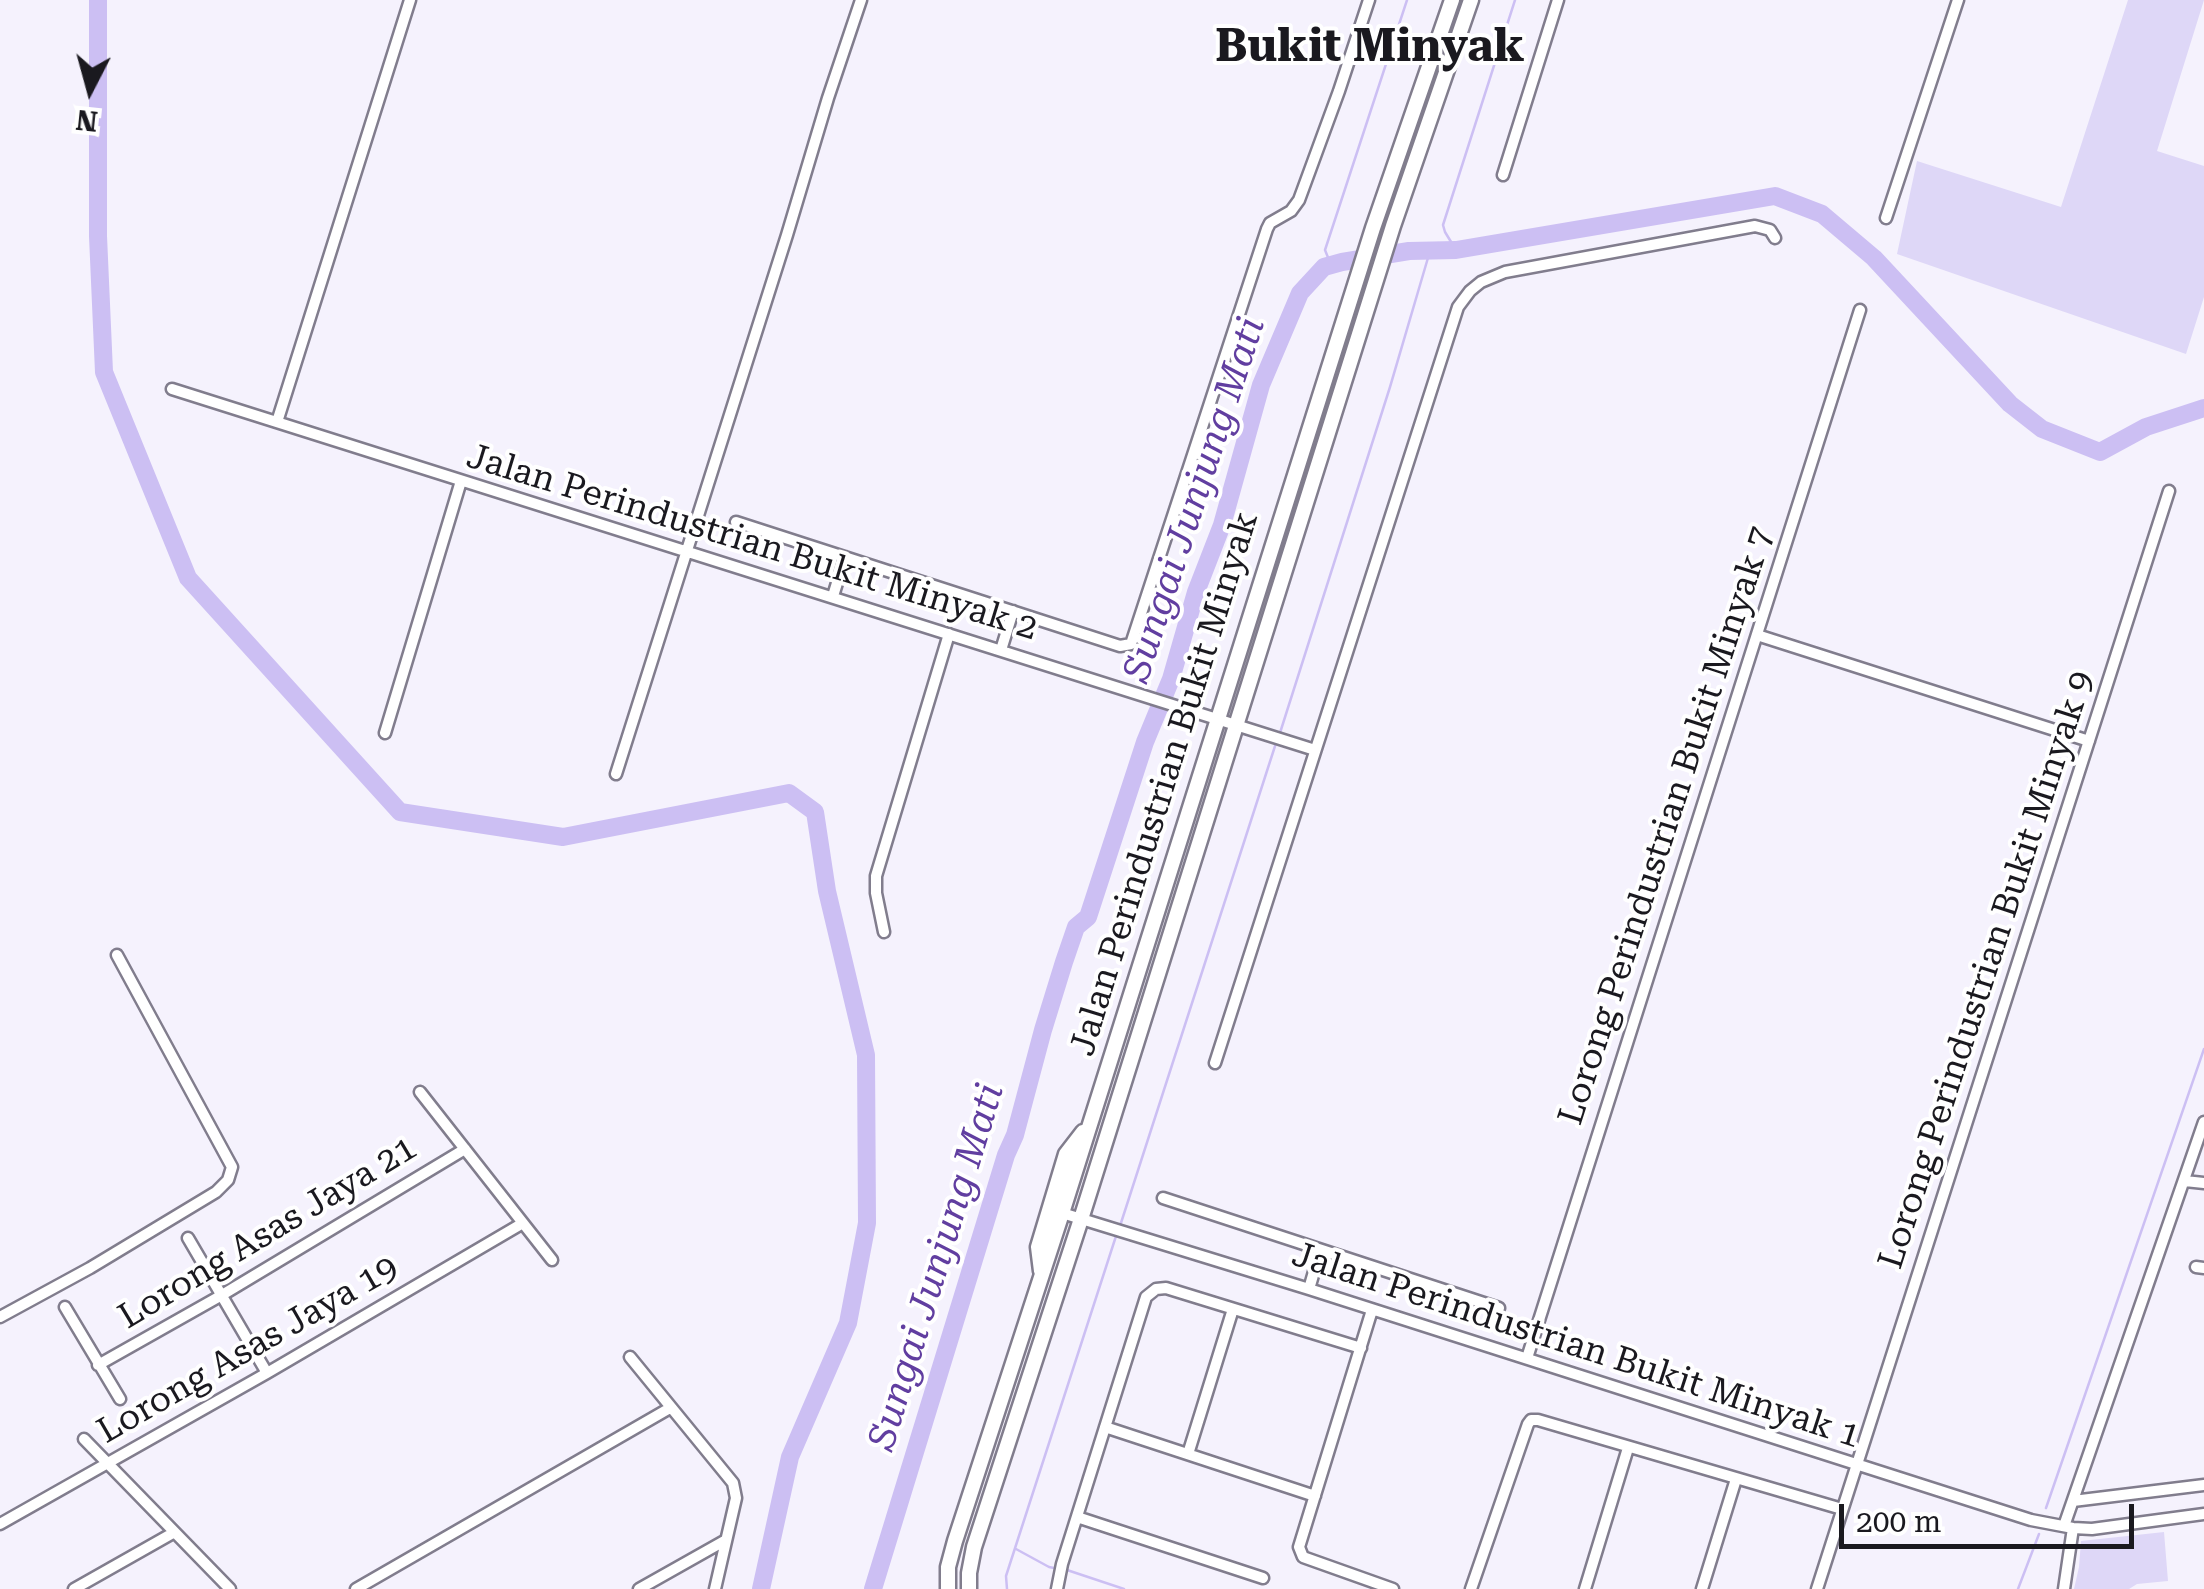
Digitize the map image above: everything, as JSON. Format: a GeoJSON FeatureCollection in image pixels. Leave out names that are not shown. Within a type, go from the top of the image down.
{"type":"FeatureCollection","features":[{"type":"Feature","properties":{"kind":"main road","name":"Jalan Perindustrian Bukit Minyak"},"geometry":{"type":"LineString","coordinates":[[948,1589],[948,1567],[1350,299],[1452,0]]}},
{"type":"Feature","properties":{"kind":"main road","name":"Jalan Perindustrian Bukit Minyak"},"geometry":{"type":"LineString","coordinates":[[969,1589],[974,1547],[1370,299],[1471,0]]}},
{"type":"Feature","properties":{"kind":"main road"},"geometry":{"type":"LineString","coordinates":[[1041,1276],[1038,1247],[1066,1154],[1090,1124]]}},
{"type":"Feature","properties":{"kind":"street"},"geometry":{"type":"LineString","coordinates":[[277,422],[410,0]]}},
{"type":"Feature","properties":{"kind":"street"},"geometry":{"type":"LineString","coordinates":[[616,774],[861,0]]}},
{"type":"Feature","properties":{"kind":"street"},"geometry":{"type":"LineString","coordinates":[[736,522],[1125,645],[1270,223],[1291,211],[1299,200],[1368,0]]}},
{"type":"Feature","properties":{"kind":"street"},"geometry":{"type":"LineString","coordinates":[[1502,175],[1558,0]]}},
{"type":"Feature","properties":{"kind":"street"},"geometry":{"type":"LineString","coordinates":[[1886,218],[1958,0]]}},
{"type":"Feature","properties":{"kind":"street"},"geometry":{"type":"LineString","coordinates":[[1214,1063],[1458,306],[1480,282],[1505,272],[1755,226],[1770,230],[1775,238]]}},
{"type":"Feature","properties":{"kind":"street","name":"Lorong Perindustrian Bukit Minyak 7"},"geometry":{"type":"LineString","coordinates":[[1526,1358],[1860,310]]}},
{"type":"Feature","properties":{"kind":"street","name":"Jalan Perindustrian Bukit Minyak 2"},"geometry":{"type":"LineString","coordinates":[[172,389],[1315,750]]}},
{"type":"Feature","properties":{"kind":"street"},"geometry":{"type":"LineString","coordinates":[[385,732],[461,481]]}},
{"type":"Feature","properties":{"kind":"street","name":"Lorong Perindustrian Bukit Minyak 9"},"geometry":{"type":"LineString","coordinates":[[1817,1589],[2169,491]]}},
{"type":"Feature","properties":{"kind":"street"},"geometry":{"type":"LineString","coordinates":[[834,596],[845,558]]}},
{"type":"Feature","properties":{"kind":"street"},"geometry":{"type":"LineString","coordinates":[[1001,650],[1012,612]]}},
{"type":"Feature","properties":{"kind":"street"},"geometry":{"type":"LineString","coordinates":[[884,932],[876,876],[949,634]]}},
{"type":"Feature","properties":{"kind":"street"},"geometry":{"type":"LineString","coordinates":[[1757,635],[2089,742]]}},
{"type":"Feature","properties":{"kind":"street"},"geometry":{"type":"LineString","coordinates":[[0,1317],[163,1226],[228,1180],[232,1167],[118,955]]}},
{"type":"Feature","properties":{"kind":"street"},"geometry":{"type":"LineString","coordinates":[[420,1092],[552,1260]]}},
{"type":"Feature","properties":{"kind":"street"},"geometry":{"type":"LineString","coordinates":[[2064,1589],[2073,1501],[2204,1122]]}},
{"type":"Feature","properties":{"kind":"street","name":"Lorong Asas Jaya 21"},"geometry":{"type":"LineString","coordinates":[[98,1364],[464,1148]]}},
{"type":"Feature","properties":{"kind":"street"},"geometry":{"type":"LineString","coordinates":[[2185,1180],[2204,1183]]}},
{"type":"Feature","properties":{"kind":"street","name":"Jalan Perindustrian Bukit Minyak 1"},"geometry":{"type":"LineString","coordinates":[[1162,1198],[1499,1308]]}},
{"type":"Feature","properties":{"kind":"street","name":"Jalan Perindustrian Bukit Minyak 1"},"geometry":{"type":"LineString","coordinates":[[1062,1213],[2031,1520],[2092,1529],[2204,1514]]}},
{"type":"Feature","properties":{"kind":"street","name":"Lorong Asas Jaya 19"},"geometry":{"type":"LineString","coordinates":[[0,1524],[523,1223]]}},
{"type":"Feature","properties":{"kind":"street"},"geometry":{"type":"LineString","coordinates":[[188,1238],[267,1373]]}},
{"type":"Feature","properties":{"kind":"street"},"geometry":{"type":"LineString","coordinates":[[1308,1289],[1320,1251]]}},
{"type":"Feature","properties":{"kind":"street"},"geometry":{"type":"LineString","coordinates":[[1058,1589],[1146,1297],[1166,1288],[1360,1348]]}},
{"type":"Feature","properties":{"kind":"street","name":"Lorong Asas Jaya 21"},"geometry":{"type":"LineString","coordinates":[[65,1307],[120,1400]]}},
{"type":"Feature","properties":{"kind":"street"},"geometry":{"type":"LineString","coordinates":[[1188,1454],[1233,1308]]}},
{"type":"Feature","properties":{"kind":"street"},"geometry":{"type":"LineString","coordinates":[[1372,1310],[1299,1547],[1304,1557],[1393,1589]]}},
{"type":"Feature","properties":{"kind":"street"},"geometry":{"type":"LineString","coordinates":[[630,1357],[733,1483],[736,1498],[715,1589]]}},
{"type":"Feature","properties":{"kind":"street"},"geometry":{"type":"LineString","coordinates":[[356,1589],[670,1408]]}},
{"type":"Feature","properties":{"kind":"street"},"geometry":{"type":"LineString","coordinates":[[1471,1589],[1531,1420],[1842,1510]]}},
{"type":"Feature","properties":{"kind":"street"},"geometry":{"type":"LineString","coordinates":[[1105,1427],[1314,1496]]}},
{"type":"Feature","properties":{"kind":"street"},"geometry":{"type":"LineString","coordinates":[[84,1439],[230,1589]]}},
{"type":"Feature","properties":{"kind":"street"},"geometry":{"type":"LineString","coordinates":[[1586,1589],[1628,1448]]}},
{"type":"Feature","properties":{"kind":"street"},"geometry":{"type":"LineString","coordinates":[[1702,1589],[1736,1479]]}},
{"type":"Feature","properties":{"kind":"street"},"geometry":{"type":"LineString","coordinates":[[2073,1501],[2204,1485]]}},
{"type":"Feature","properties":{"kind":"street"},"geometry":{"type":"LineString","coordinates":[[1077,1517],[1263,1578]]}},
{"type":"Feature","properties":{"kind":"street"},"geometry":{"type":"LineString","coordinates":[[74,1589],[173,1533]]}},
{"type":"Feature","properties":{"kind":"street"},"geometry":{"type":"LineString","coordinates":[[638,1589],[726,1540]]}},
{"type":"Feature","properties":{"kind":"shaded area"},"geometry":{"type":"Polygon","coordinates":[[[2128,0],[2204,0],[2157,151],[2204,166],[2204,297],[2186,354],[1897,254],[1917,161],[2061,207],[2128,0]]]}},
{"type":"Feature","properties":{"kind":"shaded area"},"geometry":{"type":"Polygon","coordinates":[[[2164,1532],[2168,1581],[2137,1584],[2129,1589],[2074,1589],[2081,1541],[2164,1532]]]}},
{"type":"Feature","properties":{"kind":"waterway"},"geometry":{"type":"LineString","coordinates":[[98,0],[98,236],[104,372],[188,578],[400,812],[563,837],[789,793],[815,812],[827,891],[866,1055],[867,1223],[848,1323],[790,1457],[761,1589]]}},
{"type":"Feature","properties":{"kind":"waterway"},"geometry":{"type":"LineString","coordinates":[[1331,265],[1325,250],[1407,0]]}},
{"type":"Feature","properties":{"kind":"waterway"},"geometry":{"type":"LineString","coordinates":[[1456,250],[1443,225],[1515,0]]}},
{"type":"Feature","properties":{"kind":"waterway","name":"Sungai Junjung Mati"},"geometry":{"type":"LineString","coordinates":[[873,1589],[1015,1135],[1064,962],[1076,927],[1088,917],[1145,742],[1171,679],[1196,592],[1222,525],[1261,385],[1300,293],[1324,267],[1409,251],[1456,250],[1775,196],[1822,214],[1874,258],[2010,404],[2042,429],[2100,452],[2146,427],[2204,408]]}},
{"type":"Feature","properties":{"kind":"waterway"},"geometry":{"type":"LineString","coordinates":[[1279,736],[1430,251]]}},
{"type":"Feature","properties":{"kind":"waterway"},"geometry":{"type":"LineString","coordinates":[[1120,1226],[1276,743]]}},
{"type":"Feature","properties":{"kind":"waterway"},"geometry":{"type":"LineString","coordinates":[[2046,1508],[2204,1049]]}},
{"type":"Feature","properties":{"kind":"waterway"},"geometry":{"type":"LineString","coordinates":[[1007,1589],[1006,1576],[1117,1233]]}},
{"type":"Feature","properties":{"kind":"waterway"},"geometry":{"type":"LineString","coordinates":[[2018,1589],[2039,1534]]}},
{"type":"Feature","properties":{"kind":"waterway"},"geometry":{"type":"LineString","coordinates":[[1016,1549],[1059,1569]]}},
{"type":"Feature","properties":{"kind":"waterway"},"geometry":{"type":"LineString","coordinates":[[1067,1570],[1124,1589]]}},
{"type":"Feature","properties":{"kind":"district","name":"Bukit Minyak"},"geometry":{"type":"Point","coordinates":[1370,48]}}]}
